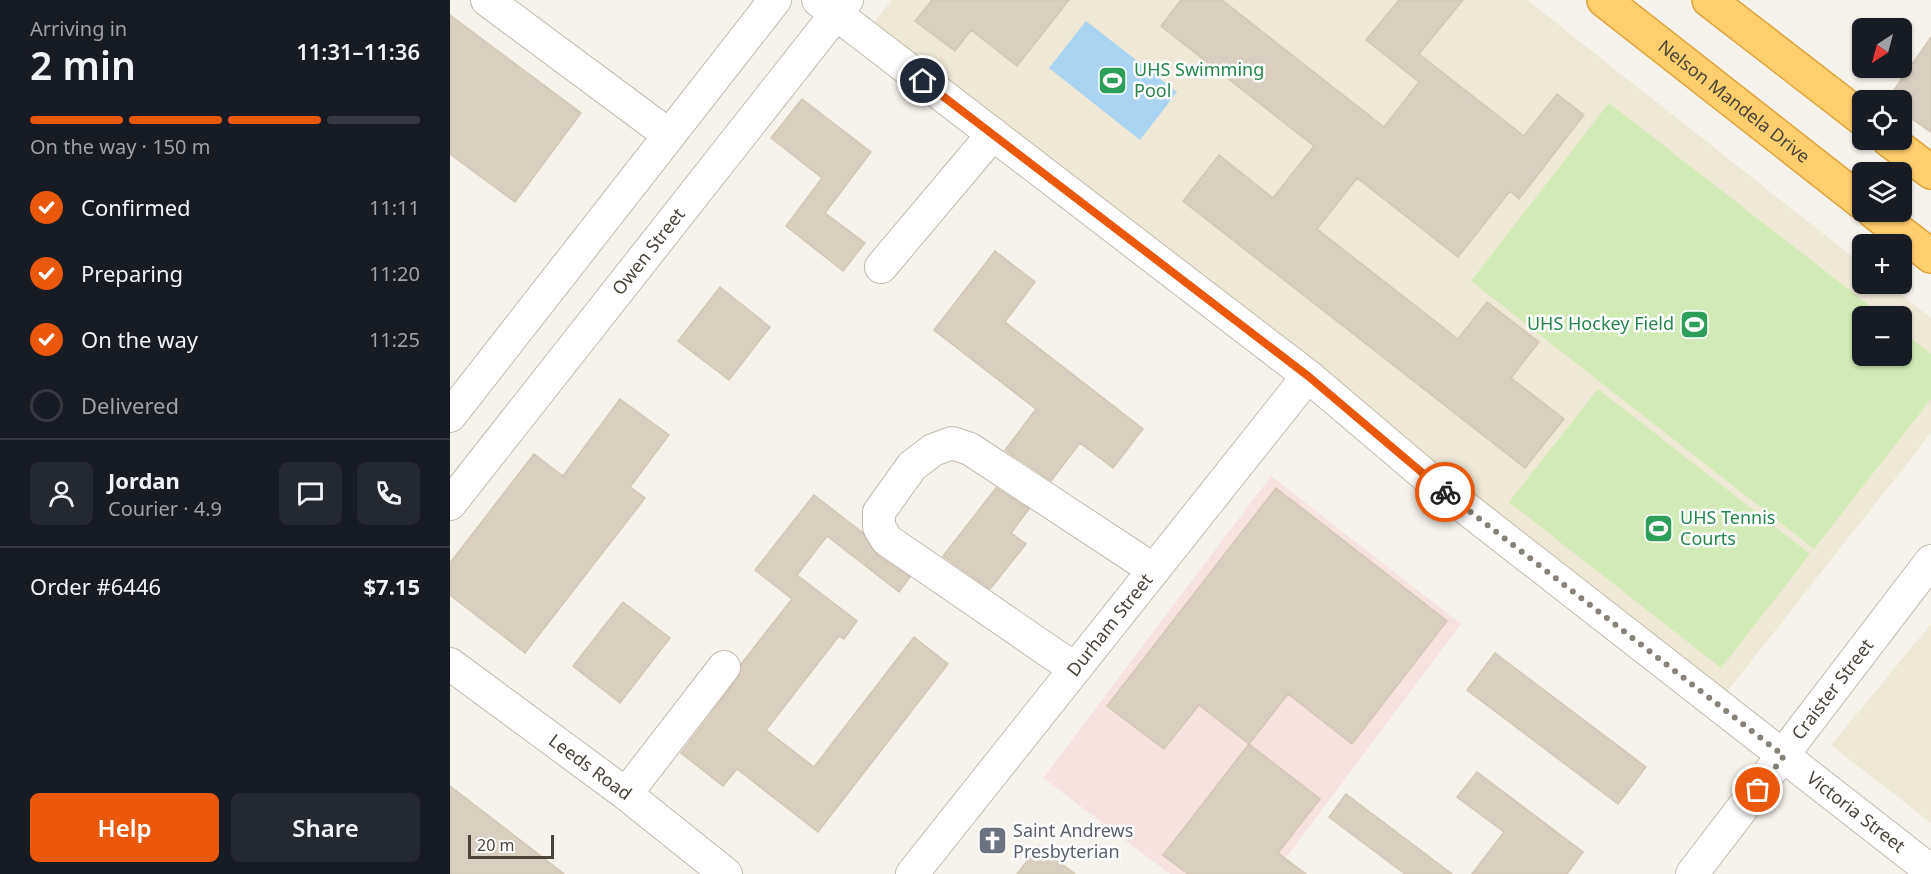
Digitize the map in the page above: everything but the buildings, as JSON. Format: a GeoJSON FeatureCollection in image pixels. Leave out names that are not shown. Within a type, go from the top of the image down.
{"type":"FeatureCollection","features":[{"type":"Feature","properties":{"kind":"highway","name":"Nelson Mandela Drive"},"geometry":{"type":"LineString","coordinates":[[1604,0],[1852,193]]}},
{"type":"Feature","properties":{"kind":"highway"},"geometry":{"type":"LineString","coordinates":[[1709,0],[1852,110]]}},
{"type":"Feature","properties":{"kind":"highway"},"geometry":{"type":"LineString","coordinates":[[1902,150],[1931,172]]}},
{"type":"Feature","properties":{"kind":"highway"},"geometry":{"type":"LineString","coordinates":[[1888,222],[1931,256]]}},
{"type":"Feature","properties":{"kind":"street"},"geometry":{"type":"LineString","coordinates":[[487,0],[669,135]]}},
{"type":"Feature","properties":{"kind":"street"},"geometry":{"type":"LineString","coordinates":[[450,416],[775,0]]}},
{"type":"Feature","properties":{"kind":"street","name":"Victoria Street"},"geometry":{"type":"LineString","coordinates":[[834,5],[993,134],[1308,376],[1440,488],[1931,871]]}},
{"type":"Feature","properties":{"kind":"street","name":"Owen Street"},"geometry":{"type":"LineString","coordinates":[[450,504],[834,5]]}},
{"type":"Feature","properties":{"kind":"street"},"geometry":{"type":"LineString","coordinates":[[881,267],[993,134]]}},
{"type":"Feature","properties":{"kind":"street","name":"Durham Street"},"geometry":{"type":"LineString","coordinates":[[912,874],[1308,376]]}},
{"type":"Feature","properties":{"kind":"street"},"geometry":{"type":"LineString","coordinates":[[1075,669],[887,540],[879,526],[879,512],[912,466],[933,450],[952,443],[970,449],[1154,570]]}},
{"type":"Feature","properties":{"kind":"street","name":"Craister Street"},"geometry":{"type":"LineString","coordinates":[[1692,874],[1931,561]]}},
{"type":"Feature","properties":{"kind":"street","name":"Leeds Road"},"geometry":{"type":"LineString","coordinates":[[450,664],[626,794],[726,874]]}},
{"type":"Feature","properties":{"kind":"street"},"geometry":{"type":"LineString","coordinates":[[626,794],[724,667]]}},
{"type":"Feature","properties":{"kind":"shaded area"},"geometry":{"type":"Polygon","coordinates":[[[892,0],[1527,0],[1852,256],[1852,294],[1900,294],[1931,318],[1931,433],[1726,693],[873,24],[892,0]]]}},
{"type":"Feature","properties":{"kind":"shaded area"},"geometry":{"type":"Polygon","coordinates":[[[1271,476],[1461,624],[1274,874],[1170,874],[1043,778],[1271,476]]]}},
{"type":"Feature","properties":{"kind":"shaded area"},"geometry":{"type":"Polygon","coordinates":[[[1931,624],[1931,823],[1831,745],[1931,624]]]}},
{"type":"Feature","properties":{"kind":"green space","name":"UHS Hockey Field"},"geometry":{"type":"Polygon","coordinates":[[[1609,103],[1870,306],[1852,306],[1852,366],[1912,366],[1912,339],[1931,354],[1931,399],[1814,549],[1471,281],[1609,103]]]}},
{"type":"Feature","properties":{"kind":"green space","name":"UHS Tennis Courts"},"geometry":{"type":"Polygon","coordinates":[[[1598,389],[1810,554],[1721,668],[1509,502],[1598,389]]]}},
{"type":"Feature","properties":{"kind":"water","name":"UHS Swimming Pool"},"geometry":{"type":"Polygon","coordinates":[[[1086,21],[1177,92],[1140,140],[1049,68],[1086,21]]]}},
{"type":"Feature","properties":{"kind":"way so far"},"geometry":{"type":"LineString","coordinates":[[1445,492],[1784,756],[1758,790]]}},
{"type":"Feature","properties":{"kind":"place","name":"UHS Swimming Pool"},"geometry":{"type":"Point","coordinates":[1113,80]}},
{"type":"Feature","properties":{"kind":"place","name":"UHS Hockey Field"},"geometry":{"type":"Point","coordinates":[1695,324]}},
{"type":"Feature","properties":{"kind":"place","name":"UHS Tennis Courts"},"geometry":{"type":"Point","coordinates":[1659,528]}},
{"type":"Feature","properties":{"kind":"place","name":"Saint Andrews Presbyterian"},"geometry":{"type":"Point","coordinates":[992,841]}},
{"type":"Feature","properties":{"kind":"route"},"geometry":{"type":"LineString","coordinates":[[923,81],[1308,376],[1445,492]]}}]}
